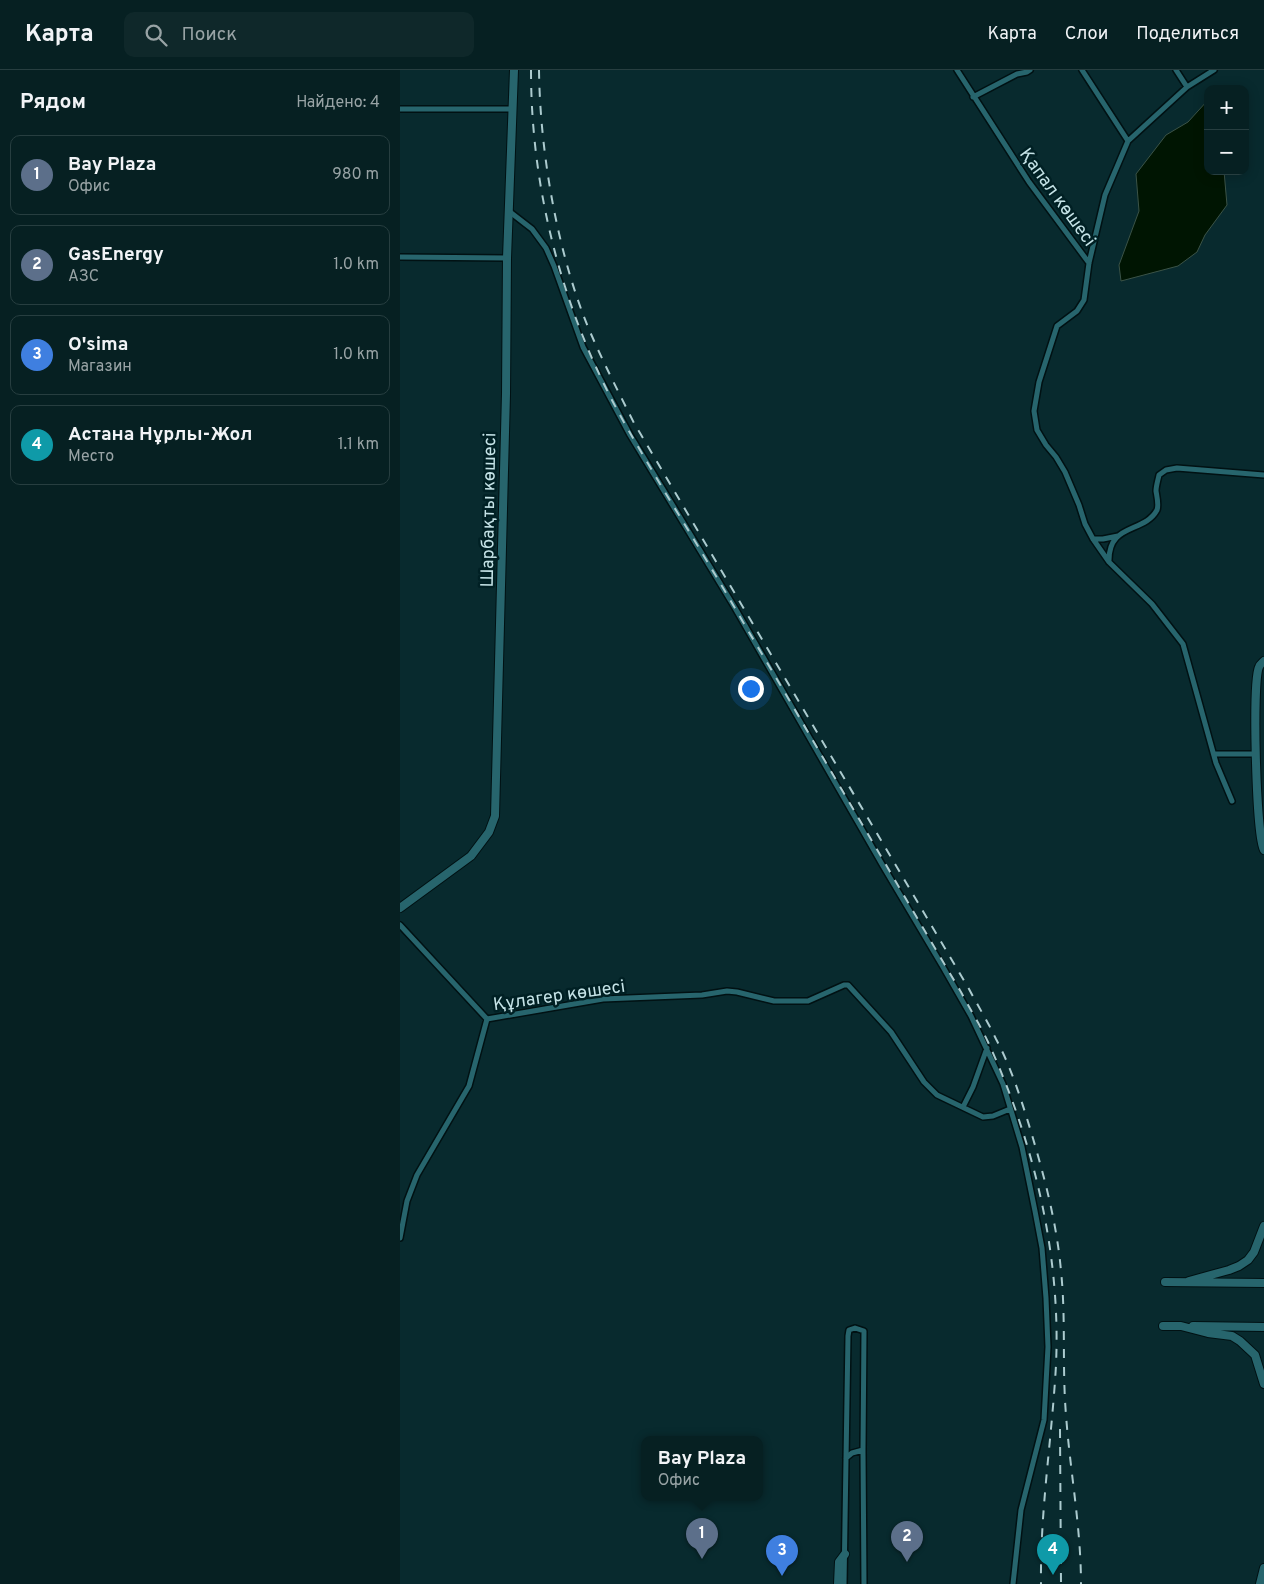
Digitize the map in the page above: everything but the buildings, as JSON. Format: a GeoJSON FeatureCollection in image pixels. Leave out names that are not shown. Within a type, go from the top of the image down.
{"type":"FeatureCollection","features":[{"type":"Feature","properties":{"kind":"street","name":"Шарбақты көшесі"},"geometry":{"type":"LineString","coordinates":[[400,908],[471,856],[489,832],[495,816],[506,394],[507,258],[514,70]]}},
{"type":"Feature","properties":{"kind":"street","name":"Қапал көшесі"},"geometry":{"type":"LineString","coordinates":[[957,70],[973,98],[1029,182],[1089,263]]}},
{"type":"Feature","properties":{"kind":"street"},"geometry":{"type":"LineString","coordinates":[[973,98],[1017,74],[1030,70]]}},
{"type":"Feature","properties":{"kind":"street"},"geometry":{"type":"LineString","coordinates":[[1082,70],[1128,141]]}},
{"type":"Feature","properties":{"kind":"street"},"geometry":{"type":"LineString","coordinates":[[1176,70],[1186,87]]}},
{"type":"Feature","properties":{"kind":"street","name":"Қапал көшесі"},"geometry":{"type":"LineString","coordinates":[[1089,263],[1105,195],[1128,141],[1186,87],[1214,70]]}},
{"type":"Feature","properties":{"kind":"street"},"geometry":{"type":"LineString","coordinates":[[400,109],[512,109]]}},
{"type":"Feature","properties":{"kind":"street"},"geometry":{"type":"LineString","coordinates":[[510,212],[532,229],[546,248],[583,347],[630,435],[735,608],[883,866],[943,966],[971,1016],[1003,1084],[1022,1147],[1042,1248],[1048,1348],[1044,1420],[1021,1510],[1013,1584]]}},
{"type":"Feature","properties":{"kind":"street"},"geometry":{"type":"LineString","coordinates":[[400,257],[507,258]]}},
{"type":"Feature","properties":{"kind":"street"},"geometry":{"type":"LineString","coordinates":[[1089,263],[1084,300],[1077,311],[1057,326],[1039,382],[1034,411],[1037,430],[1065,472],[1085,524],[1093,539],[1109,562],[1152,604],[1183,644],[1214,754],[1232,801]]}},
{"type":"Feature","properties":{"kind":"street"},"geometry":{"type":"LineString","coordinates":[[1093,539],[1104,539],[1119,535],[1152,518],[1158,508],[1156,489],[1159,475],[1166,470],[1177,468],[1264,475]]}},
{"type":"Feature","properties":{"kind":"street"},"geometry":{"type":"LineString","coordinates":[[1109,562],[1109,551],[1119,535]]}},
{"type":"Feature","properties":{"kind":"street"},"geometry":{"type":"LineString","coordinates":[[1264,661],[1259,667],[1255,702],[1260,830],[1264,850]]}},
{"type":"Feature","properties":{"kind":"street"},"geometry":{"type":"LineString","coordinates":[[1214,754],[1256,754]]}},
{"type":"Feature","properties":{"kind":"street","name":"Құлагер көшесі"},"geometry":{"type":"LineString","coordinates":[[400,925],[487,1019],[603,999],[702,995],[727,991],[774,1001],[808,1002],[844,985],[848,985],[891,1032],[924,1082],[933,1092],[964,1107]]}},
{"type":"Feature","properties":{"kind":"street"},"geometry":{"type":"LineString","coordinates":[[400,1238],[407,1201],[417,1175],[469,1086],[487,1019]]}},
{"type":"Feature","properties":{"kind":"street"},"geometry":{"type":"LineString","coordinates":[[987,1048],[964,1107],[982,1116],[993,1116],[1010,1109]]}},
{"type":"Feature","properties":{"kind":"street"},"geometry":{"type":"LineString","coordinates":[[1189,1282],[1229,1270],[1248,1260],[1257,1246],[1264,1226]]}},
{"type":"Feature","properties":{"kind":"street"},"geometry":{"type":"LineString","coordinates":[[1165,1282],[1264,1283]]}},
{"type":"Feature","properties":{"kind":"street"},"geometry":{"type":"LineString","coordinates":[[1163,1326],[1264,1327]]}},
{"type":"Feature","properties":{"kind":"street"},"geometry":{"type":"LineString","coordinates":[[1181,1326],[1208,1333],[1232,1336],[1240,1341],[1255,1355],[1264,1384]]}},
{"type":"Feature","properties":{"kind":"street"},"geometry":{"type":"LineString","coordinates":[[844,1584],[848,1336],[849,1330],[855,1328],[864,1331],[864,1584]]}},
{"type":"Feature","properties":{"kind":"street"},"geometry":{"type":"LineString","coordinates":[[846,1458],[852,1453],[863,1450]]}},
{"type":"Feature","properties":{"kind":"street"},"geometry":{"type":"LineString","coordinates":[[838,1584],[839,1562],[845,1554]]}},
{"type":"Feature","properties":{"kind":"street"},"geometry":{"type":"LineString","coordinates":[[1260,1584],[1264,1568]]}},
{"type":"Feature","properties":{"kind":"shaded area"},"geometry":{"type":"Polygon","coordinates":[[[1204,104],[1204,175],[1224,175],[1227,205],[1205,235],[1197,252],[1178,266],[1121,281],[1119,265],[1139,211],[1136,174],[1166,135],[1188,122],[1204,104]]]}},
{"type":"Feature","properties":{"kind":"railway"},"geometry":{"type":"LineString","coordinates":[[531,70],[536,150],[541,190],[549,229],[559,268],[572,306],[602,380],[639,449],[723,588],[982,1029],[1019,1119],[1031,1159],[1049,1241],[1054,1282],[1056,1324],[1056,1365],[1042,1529],[1041,1584]]}},
{"type":"Feature","properties":{"kind":"railway"},"geometry":{"type":"LineString","coordinates":[[539,70],[540,101],[547,167],[559,234],[577,298],[604,363],[634,423],[969,989],[1002,1050],[1016,1086],[1046,1185],[1059,1254],[1063,1307],[1066,1415],[1081,1563],[1081,1584]]}},
{"type":"Feature","properties":{"kind":"railway"},"geometry":{"type":"LineString","coordinates":[[1060,1429],[1061,1584]]}},
{"type":"Feature","properties":{"kind":"place","name":"Bay Plaza"},"geometry":{"type":"Point","coordinates":[702,1559]}},
{"type":"Feature","properties":{"kind":"place","name":"GasEnergy"},"geometry":{"type":"Point","coordinates":[907,1562]}},
{"type":"Feature","properties":{"kind":"place","name":"Астана Нұрлы-Жол"},"geometry":{"type":"Point","coordinates":[1053,1575]}},
{"type":"Feature","properties":{"kind":"place","name":"O'sima"},"geometry":{"type":"Point","coordinates":[782,1576]}}]}
